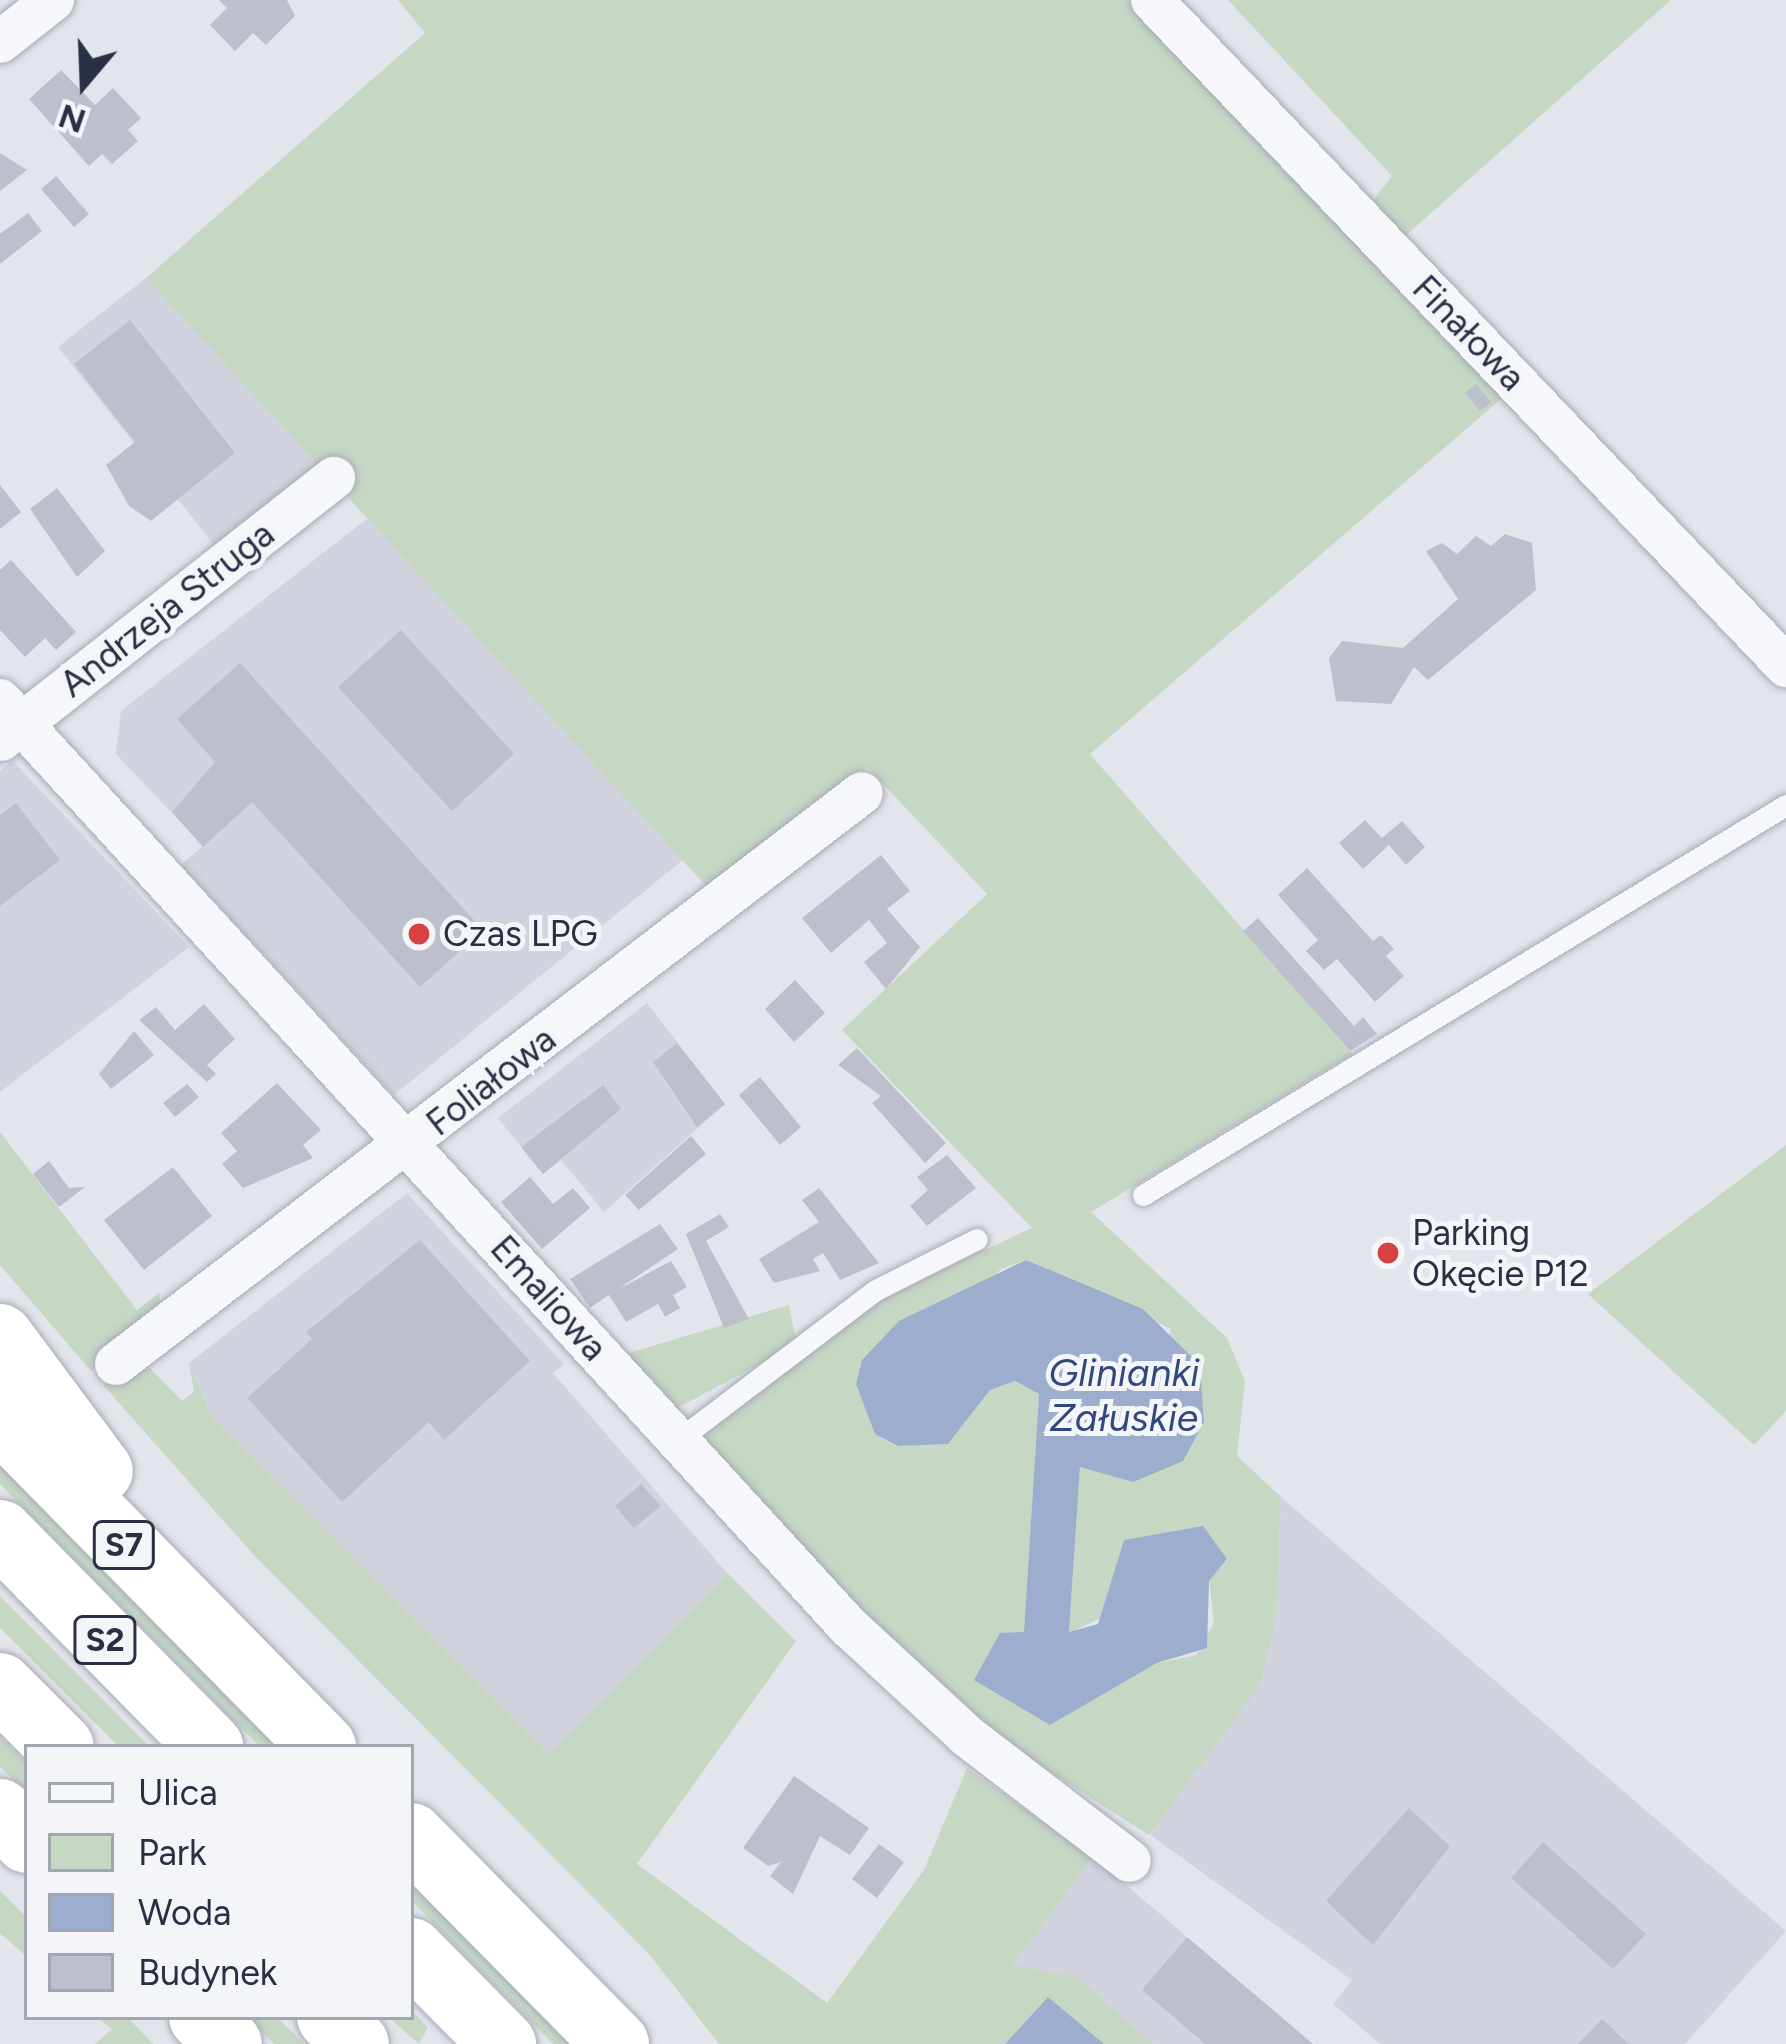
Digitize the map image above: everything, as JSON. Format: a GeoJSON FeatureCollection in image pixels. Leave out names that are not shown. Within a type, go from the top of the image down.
{"type":"FeatureCollection","features":[{"type":"Feature","properties":{"kind":"highway"},"geometry":{"type":"LineString","coordinates":[[0,1336],[248,1672]]}},
{"type":"Feature","properties":{"kind":"highway","name":"S7"},"geometry":{"type":"LineString","coordinates":[[0,1418],[320,1744]]}},
{"type":"Feature","properties":{"kind":"highway","name":"S2"},"geometry":{"type":"LineString","coordinates":[[0,1533],[208,1744]]}},
{"type":"Feature","properties":{"kind":"highway"},"geometry":{"type":"LineString","coordinates":[[0,1686],[58,1744]]}},
{"type":"Feature","properties":{"kind":"highway"},"geometry":{"type":"LineString","coordinates":[[0,1812],[24,1837]]}},
{"type":"Feature","properties":{"kind":"highway"},"geometry":{"type":"LineString","coordinates":[[414,1839],[616,2044]]}},
{"type":"Feature","properties":{"kind":"highway"},"geometry":{"type":"LineString","coordinates":[[414,1954],[502,2044]]}},
{"type":"Feature","properties":{"kind":"highway"},"geometry":{"type":"LineString","coordinates":[[205,2020],[229,2044]]}},
{"type":"Feature","properties":{"kind":"highway"},"geometry":{"type":"LineString","coordinates":[[333,2020],[356,2044]]}},
{"type":"Feature","properties":{"kind":"street"},"geometry":{"type":"LineString","coordinates":[[0,42],[53,0]]}},
{"type":"Feature","properties":{"kind":"street","name":"Finałowa"},"geometry":{"type":"LineString","coordinates":[[1151,0],[1786,666]]}},
{"type":"Feature","properties":{"kind":"street","name":"Andrzeja Struga"},"geometry":{"type":"LineString","coordinates":[[7,722],[334,478]]}},
{"type":"Feature","properties":{"kind":"street","name":"Emaliowa"},"geometry":{"type":"LineString","coordinates":[[7,722],[409,1144],[904,1683],[1130,1861]]}},
{"type":"Feature","properties":{"kind":"street","name":"Foliałowa"},"geometry":{"type":"LineString","coordinates":[[116,1364],[862,793]]}},
{"type":"Feature","properties":{"kind":"lane"},"geometry":{"type":"LineString","coordinates":[[1143,1195],[1786,805]]}},
{"type":"Feature","properties":{"kind":"lane"},"geometry":{"type":"LineString","coordinates":[[678,1440],[862,1299],[976,1239]]}},
{"type":"Feature","properties":{"kind":"shaded area"},"geometry":{"type":"Polygon","coordinates":[[[146,278],[320,464],[214,545],[58,347],[146,278]]]}},
{"type":"Feature","properties":{"kind":"shaded area"},"geometry":{"type":"Polygon","coordinates":[[[368,518],[683,860],[394,1095],[181,865],[203,846],[116,754],[121,711],[368,518]]]}},
{"type":"Feature","properties":{"kind":"shaded area"},"geometry":{"type":"Polygon","coordinates":[[[13,761],[189,947],[0,1092],[0,771],[13,761]]]}},
{"type":"Feature","properties":{"kind":"shaded area"},"geometry":{"type":"Polygon","coordinates":[[[647,1003],[725,1104],[604,1212],[561,1160],[543,1174],[498,1118],[647,1003]]]}},
{"type":"Feature","properties":{"kind":"shaded area"},"geometry":{"type":"Polygon","coordinates":[[[407,1193],[564,1364],[553,1373],[728,1574],[549,1755],[211,1415],[189,1363],[407,1193]]]}},
{"type":"Feature","properties":{"kind":"shaded area"},"geometry":{"type":"Polygon","coordinates":[[[1281,1497],[1786,1931],[1685,2044],[1380,2044],[1333,2004],[1352,1980],[1150,1835],[1276,1618],[1281,1497]]]}},
{"type":"Feature","properties":{"kind":"shaded area"},"geometry":{"type":"Polygon","coordinates":[[[1093,1857],[1313,2044],[1153,2044],[1077,1978],[1013,1965],[1093,1857]]]}},
{"type":"Feature","properties":{"kind":"green space"},"geometry":{"type":"Polygon","coordinates":[[[398,0],[1128,0],[1508,393],[1090,754],[1352,1054],[1091,1212],[1227,1338],[1245,1381],[1237,1456],[1281,1497],[1276,1618],[1259,1687],[1149,1835],[969,1720],[705,1451],[709,1429],[880,1298],[1032,1228],[842,1030],[987,894],[868,768],[707,887],[146,278],[425,33],[398,0]],[[1026,1260],[1001,1269],[871,1407],[875,1434],[897,1446],[948,1444],[990,1390],[1015,1381],[1039,1394],[1024,1633],[1050,1725],[1157,1663],[1197,1655],[1214,1623],[1209,1580],[1227,1559],[1069,1633],[1080,1466],[1133,1482],[1171,1329],[1026,1260]]]}},
{"type":"Feature","properties":{"kind":"green space"},"geometry":{"type":"Polygon","coordinates":[[[1228,0],[1671,0],[1404,237],[1372,202],[1392,176],[1228,0]]]}},
{"type":"Feature","properties":{"kind":"green space"},"geometry":{"type":"Polygon","coordinates":[[[0,1132],[137,1310],[159,1293],[162,1311],[91,1371],[0,1265],[0,1132]]]}},
{"type":"Feature","properties":{"kind":"green space"},"geometry":{"type":"Polygon","coordinates":[[[1786,1145],[1786,1411],[1754,1445],[1588,1294],[1786,1145]]]}},
{"type":"Feature","properties":{"kind":"green space"},"geometry":{"type":"Polygon","coordinates":[[[789,1305],[796,1340],[783,1352],[673,1410],[626,1354],[789,1305]]]}},
{"type":"Feature","properties":{"kind":"green space"},"geometry":{"type":"Polygon","coordinates":[[[189,1363],[211,1415],[549,1754],[728,1574],[796,1641],[637,1864],[827,2003],[924,1870],[967,1768],[1093,1857],[1013,1965],[1077,1977],[1153,2044],[1104,2044],[1048,1997],[1005,2044],[719,2044],[649,1954],[253,1554],[103,1385],[150,1368],[182,1401],[194,1392],[189,1363]]]}},
{"type":"Feature","properties":{"kind":"green space"},"geometry":{"type":"Polygon","coordinates":[[[0,1456],[286,1744],[257,1744],[0,1484],[0,1456]]]}},
{"type":"Feature","properties":{"kind":"green space"},"geometry":{"type":"Polygon","coordinates":[[[0,1596],[147,1744],[116,1744],[0,1628],[0,1596]]]}},
{"type":"Feature","properties":{"kind":"green space"},"geometry":{"type":"Polygon","coordinates":[[[0,1737],[24,1761],[24,1791],[0,1767],[0,1737]]]}},
{"type":"Feature","properties":{"kind":"green space"},"geometry":{"type":"Polygon","coordinates":[[[414,1873],[584,2044],[553,2044],[414,1903],[414,1873]]]}},
{"type":"Feature","properties":{"kind":"green space"},"geometry":{"type":"Polygon","coordinates":[[[0,1891],[24,1915],[24,1954],[0,1933],[0,1891]]]}},
{"type":"Feature","properties":{"kind":"green space"},"geometry":{"type":"Polygon","coordinates":[[[414,2013],[428,2028],[419,2044],[391,2020],[414,2020],[414,2013]]]}},
{"type":"Feature","properties":{"kind":"green space"},"geometry":{"type":"Polygon","coordinates":[[[101,2020],[130,2020],[154,2044],[95,2044],[112,2029],[101,2020]]]}},
{"type":"Feature","properties":{"kind":"green space"},"geometry":{"type":"Polygon","coordinates":[[[250,2020],[280,2020],[304,2044],[274,2044],[250,2020]]]}},
{"type":"Feature","properties":{"kind":"water","name":"Glinianki Załuskie"},"geometry":{"type":"Polygon","coordinates":[[[1026,1260],[1143,1309],[1200,1365],[1204,1422],[1183,1461],[1133,1482],[1080,1467],[1069,1632],[1098,1624],[1124,1540],[1203,1526],[1227,1559],[1209,1581],[1207,1648],[1157,1663],[1050,1725],[974,1680],[1000,1633],[1024,1632],[1039,1394],[1015,1381],[990,1390],[948,1444],[898,1446],[875,1434],[856,1384],[862,1360],[899,1321],[1026,1260]]]}},
{"type":"Feature","properties":{"kind":"water"},"geometry":{"type":"Polygon","coordinates":[[[1048,1997],[1104,2044],[1005,2044],[1048,1997]]]}},
{"type":"Feature","properties":{"kind":"building"},"geometry":{"type":"Polygon","coordinates":[[[219,0],[287,0],[295,16],[266,45],[253,33],[235,51],[210,25],[227,8],[219,0]]]}},
{"type":"Feature","properties":{"kind":"building"},"geometry":{"type":"Polygon","coordinates":[[[61,70],[95,105],[113,88],[141,118],[128,130],[138,141],[112,164],[102,154],[89,166],[29,99],[61,70]]]}},
{"type":"Feature","properties":{"kind":"building"},"geometry":{"type":"Polygon","coordinates":[[[0,153],[27,170],[0,191],[0,153]]]}},
{"type":"Feature","properties":{"kind":"building"},"geometry":{"type":"Polygon","coordinates":[[[56,176],[89,214],[74,227],[41,189],[56,176]]]}},
{"type":"Feature","properties":{"kind":"building"},"geometry":{"type":"Polygon","coordinates":[[[28,213],[42,231],[0,264],[0,234],[28,213]]]}},
{"type":"Feature","properties":{"kind":"building"},"geometry":{"type":"Polygon","coordinates":[[[130,320],[235,453],[151,521],[129,506],[106,465],[135,442],[74,364],[130,320]]]}},
{"type":"Feature","properties":{"kind":"building"},"geometry":{"type":"Polygon","coordinates":[[[1476,384],[1491,402],[1480,411],[1465,393],[1476,384]]]}},
{"type":"Feature","properties":{"kind":"building"},"geometry":{"type":"Polygon","coordinates":[[[0,485],[21,512],[0,529],[0,485]]]}},
{"type":"Feature","properties":{"kind":"building"},"geometry":{"type":"Polygon","coordinates":[[[57,488],[105,551],[77,577],[30,509],[57,488]]]}},
{"type":"Feature","properties":{"kind":"building"},"geometry":{"type":"Polygon","coordinates":[[[1505,534],[1532,543],[1536,590],[1428,680],[1414,667],[1391,704],[1336,701],[1329,658],[1342,641],[1403,648],[1458,599],[1426,551],[1442,543],[1457,554],[1476,536],[1491,546],[1505,534]]]}},
{"type":"Feature","properties":{"kind":"building"},"geometry":{"type":"Polygon","coordinates":[[[11,560],[76,632],[56,650],[45,638],[25,657],[0,630],[0,570],[11,560]]]}},
{"type":"Feature","properties":{"kind":"building"},"geometry":{"type":"Polygon","coordinates":[[[401,630],[514,754],[452,811],[338,687],[401,630]]]}},
{"type":"Feature","properties":{"kind":"building"},"geometry":{"type":"Polygon","coordinates":[[[240,663],[483,930],[420,987],[252,802],[203,847],[172,812],[215,762],[177,719],[240,663]]]}},
{"type":"Feature","properties":{"kind":"building"},"geometry":{"type":"Polygon","coordinates":[[[16,803],[60,860],[0,906],[0,815],[16,803]]]}},
{"type":"Feature","properties":{"kind":"building"},"geometry":{"type":"Polygon","coordinates":[[[1365,820],[1382,838],[1402,821],[1425,847],[1406,865],[1389,845],[1363,869],[1339,843],[1365,820]]]}},
{"type":"Feature","properties":{"kind":"building"},"geometry":{"type":"Polygon","coordinates":[[[881,855],[910,891],[887,909],[920,947],[886,989],[864,962],[887,943],[869,920],[831,953],[802,918],[881,855]]]}},
{"type":"Feature","properties":{"kind":"building"},"geometry":{"type":"Polygon","coordinates":[[[1307,868],[1373,941],[1381,935],[1394,949],[1386,956],[1404,976],[1375,1002],[1337,959],[1324,970],[1306,951],[1318,940],[1278,895],[1307,868]]]}},
{"type":"Feature","properties":{"kind":"building"},"geometry":{"type":"Polygon","coordinates":[[[1258,918],[1354,1026],[1363,1017],[1377,1034],[1350,1051],[1243,931],[1258,918]]]}},
{"type":"Feature","properties":{"kind":"building"},"geometry":{"type":"Polygon","coordinates":[[[795,980],[825,1013],[794,1042],[765,1009],[795,980]]]}},
{"type":"Feature","properties":{"kind":"building"},"geometry":{"type":"Polygon","coordinates":[[[204,1004],[235,1039],[207,1065],[216,1074],[207,1082],[139,1020],[156,1007],[175,1030],[204,1004]]]}},
{"type":"Feature","properties":{"kind":"building"},"geometry":{"type":"Polygon","coordinates":[[[134,1031],[154,1055],[111,1089],[99,1074],[134,1031]]]}},
{"type":"Feature","properties":{"kind":"building"},"geometry":{"type":"Polygon","coordinates":[[[677,1043],[725,1104],[697,1127],[653,1062],[677,1043]]]}},
{"type":"Feature","properties":{"kind":"building"},"geometry":{"type":"Polygon","coordinates":[[[857,1048],[946,1143],[925,1163],[872,1103],[881,1096],[838,1065],[857,1048]]]}},
{"type":"Feature","properties":{"kind":"building"},"geometry":{"type":"Polygon","coordinates":[[[760,1077],[801,1127],[780,1145],[739,1095],[760,1077]]]}},
{"type":"Feature","properties":{"kind":"building"},"geometry":{"type":"Polygon","coordinates":[[[277,1083],[321,1130],[303,1145],[313,1158],[243,1188],[222,1164],[237,1151],[221,1133],[277,1083]]]}},
{"type":"Feature","properties":{"kind":"building"},"geometry":{"type":"Polygon","coordinates":[[[187,1084],[199,1097],[175,1117],[163,1103],[187,1084]]]}},
{"type":"Feature","properties":{"kind":"building"},"geometry":{"type":"Polygon","coordinates":[[[603,1085],[621,1109],[543,1174],[521,1147],[603,1085]]]}},
{"type":"Feature","properties":{"kind":"building"},"geometry":{"type":"Polygon","coordinates":[[[691,1136],[706,1154],[639,1210],[625,1195],[691,1136]]]}},
{"type":"Feature","properties":{"kind":"building"},"geometry":{"type":"Polygon","coordinates":[[[947,1155],[976,1188],[927,1226],[910,1206],[928,1190],[917,1177],[947,1155]]]}},
{"type":"Feature","properties":{"kind":"building"},"geometry":{"type":"Polygon","coordinates":[[[49,1161],[69,1188],[85,1187],[59,1207],[33,1174],[49,1161]]]}},
{"type":"Feature","properties":{"kind":"building"},"geometry":{"type":"Polygon","coordinates":[[[173,1167],[212,1216],[144,1270],[104,1220],[173,1167]]]}},
{"type":"Feature","properties":{"kind":"building"},"geometry":{"type":"Polygon","coordinates":[[[530,1177],[553,1204],[573,1188],[590,1208],[542,1249],[501,1202],[530,1177]]]}},
{"type":"Feature","properties":{"kind":"building"},"geometry":{"type":"Polygon","coordinates":[[[819,1188],[879,1263],[840,1280],[823,1253],[813,1259],[820,1271],[774,1283],[759,1259],[819,1222],[802,1200],[819,1188]]]}},
{"type":"Feature","properties":{"kind":"building"},"geometry":{"type":"Polygon","coordinates":[[[720,1214],[729,1227],[706,1241],[749,1319],[724,1328],[686,1234],[720,1214]]]}},
{"type":"Feature","properties":{"kind":"building"},"geometry":{"type":"Polygon","coordinates":[[[660,1224],[678,1249],[617,1290],[671,1261],[687,1287],[673,1295],[680,1308],[665,1317],[658,1304],[626,1322],[609,1295],[590,1308],[570,1279],[660,1224]]]}},
{"type":"Feature","properties":{"kind":"building"},"geometry":{"type":"Polygon","coordinates":[[[420,1240],[530,1361],[444,1440],[429,1422],[342,1502],[247,1398],[312,1339],[306,1332],[420,1240]]]}},
{"type":"Feature","properties":{"kind":"building"},"geometry":{"type":"Polygon","coordinates":[[[641,1484],[661,1506],[634,1528],[615,1506],[641,1484]]]}},
{"type":"Feature","properties":{"kind":"building"},"geometry":{"type":"Polygon","coordinates":[[[794,1776],[869,1828],[850,1855],[820,1836],[793,1894],[770,1876],[781,1862],[768,1866],[743,1848],[794,1776]]]}},
{"type":"Feature","properties":{"kind":"building"},"geometry":{"type":"Polygon","coordinates":[[[1409,1808],[1450,1846],[1373,1945],[1326,1901],[1409,1808]]]}},
{"type":"Feature","properties":{"kind":"building"},"geometry":{"type":"Polygon","coordinates":[[[1543,1842],[1646,1934],[1613,1969],[1511,1878],[1543,1842]]]}},
{"type":"Feature","properties":{"kind":"building"},"geometry":{"type":"Polygon","coordinates":[[[879,1844],[904,1862],[877,1898],[852,1879],[879,1844]]]}},
{"type":"Feature","properties":{"kind":"building"},"geometry":{"type":"Polygon","coordinates":[[[1187,1937],[1313,2044],[1205,2044],[1142,1990],[1187,1937]]]}},
{"type":"Feature","properties":{"kind":"building"},"geometry":{"type":"Polygon","coordinates":[[[1602,2019],[1629,2044],[1578,2044],[1602,2019]]]}},
{"type":"Feature","properties":{"kind":"place","name":"Czas LPG"},"geometry":{"type":"Point","coordinates":[419,934]}},
{"type":"Feature","properties":{"kind":"place","name":"Parking Okęcie P12"},"geometry":{"type":"Point","coordinates":[1388,1253]}}]}
